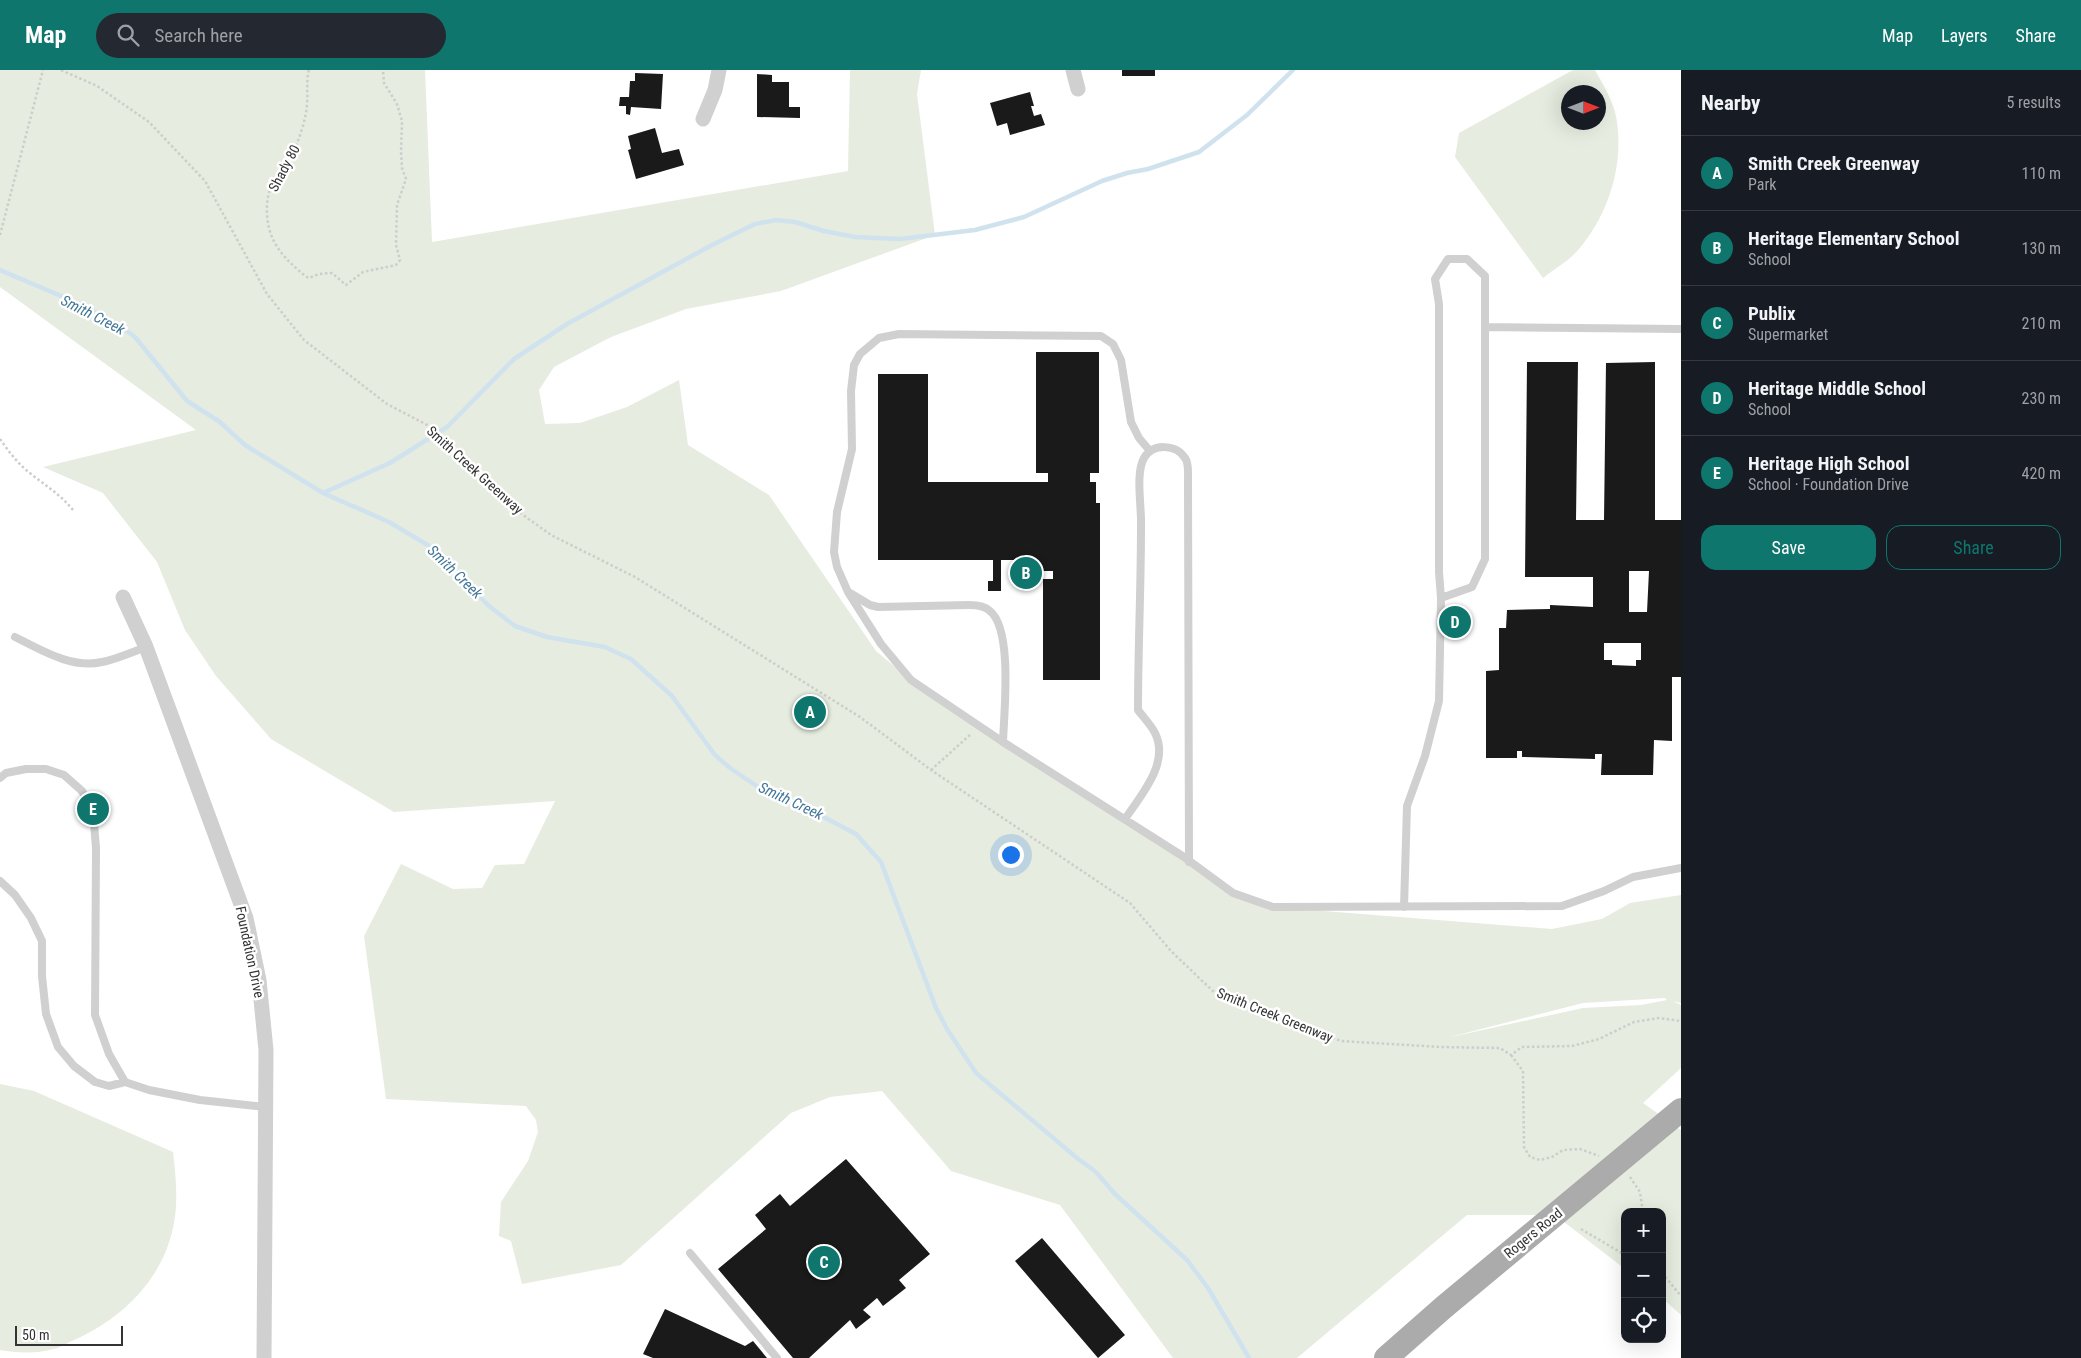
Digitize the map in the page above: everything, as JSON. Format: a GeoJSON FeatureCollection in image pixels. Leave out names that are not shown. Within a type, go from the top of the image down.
{"type":"FeatureCollection","features":[{"type":"Feature","properties":{"kind":"main road","name":"Rogers Road"},"geometry":{"type":"LineString","coordinates":[[1386,1358],[1444,1307],[1681,1110]]}},
{"type":"Feature","properties":{"kind":"street"},"geometry":{"type":"LineString","coordinates":[[703,119],[715,90],[719,70]]}},
{"type":"Feature","properties":{"kind":"street"},"geometry":{"type":"LineString","coordinates":[[1073,70],[1078,89]]}},
{"type":"Feature","properties":{"kind":"street","name":"Foundation Drive"},"geometry":{"type":"LineString","coordinates":[[123,597],[146,646],[246,918],[259,980],[266,1050],[264,1358]]}},
{"type":"Feature","properties":{"kind":"lane"},"geometry":{"type":"LineString","coordinates":[[1404,907],[1407,806],[1425,756],[1439,701],[1441,598],[1439,572],[1439,304],[1436,279],[1448,259],[1467,259],[1485,276],[1485,559],[1472,587],[1441,598]]}},
{"type":"Feature","properties":{"kind":"lane"},"geometry":{"type":"LineString","coordinates":[[1486,326],[1681,329]]}},
{"type":"Feature","properties":{"kind":"lane"},"geometry":{"type":"LineString","coordinates":[[1150,451],[1139,438],[1131,422],[1121,360],[1114,344],[1101,336],[899,334],[879,338],[860,354],[854,365],[852,380],[852,449],[836,512],[834,552],[837,567],[848,592],[881,644],[911,680],[1003,742],[1184,857],[1233,893],[1273,907],[1562,906],[1604,891],[1632,877],[1681,868]]}},
{"type":"Feature","properties":{"kind":"lane"},"geometry":{"type":"LineString","coordinates":[[1125,819],[1148,784],[1154,772],[1160,750],[1155,734],[1138,710],[1142,524],[1140,477],[1143,459],[1150,451],[1165,446],[1178,449],[1187,459],[1189,500],[1189,862]]}},
{"type":"Feature","properties":{"kind":"lane"},"geometry":{"type":"LineString","coordinates":[[848,592],[870,605],[878,607],[969,605],[981,606],[990,610],[999,621],[1004,638],[1003,742]]}},
{"type":"Feature","properties":{"kind":"lane"},"geometry":{"type":"LineString","coordinates":[[15,637],[47,654],[71,661],[101,663],[146,646]]}},
{"type":"Feature","properties":{"kind":"lane"},"geometry":{"type":"LineString","coordinates":[[0,778],[6,773],[26,769],[46,769],[64,775],[82,791],[94,811],[96,848],[95,1015],[109,1054],[125,1082]]}},
{"type":"Feature","properties":{"kind":"lane"},"geometry":{"type":"LineString","coordinates":[[0,880],[15,895],[31,918],[42,940],[42,976],[46,1014],[58,1047],[74,1066],[95,1082],[109,1086],[125,1082],[149,1090],[200,1100],[265,1107]]}},
{"type":"Feature","properties":{"kind":"lane"},"geometry":{"type":"LineString","coordinates":[[690,1253],[777,1358]]}},
{"type":"Feature","properties":{"kind":"path"},"geometry":{"type":"LineString","coordinates":[[0,235],[43,70]]}},
{"type":"Feature","properties":{"kind":"path","name":"Smith Creek Greenway"},"geometry":{"type":"LineString","coordinates":[[61,70],[97,86],[149,122],[205,181],[267,294],[304,340],[387,404],[433,428],[512,507],[551,535],[635,577],[860,718],[931,770],[1130,902],[1171,951],[1217,995],[1342,1041],[1441,1047],[1500,1048],[1510,1055]]}},
{"type":"Feature","properties":{"kind":"path","name":"Shady 80"},"geometry":{"type":"LineString","coordinates":[[309,70],[307,105],[296,148],[271,185],[267,202],[268,228],[277,247],[305,276],[309,278],[319,274],[332,273],[346,285],[363,272],[396,265],[400,260],[396,245],[397,206],[406,179],[402,168],[402,122],[397,104],[384,83],[383,70]]}},
{"type":"Feature","properties":{"kind":"path"},"geometry":{"type":"LineString","coordinates":[[0,440],[30,474],[65,500],[73,510]]}},
{"type":"Feature","properties":{"kind":"path"},"geometry":{"type":"LineString","coordinates":[[931,770],[980,726]]}},
{"type":"Feature","properties":{"kind":"path"},"geometry":{"type":"LineString","coordinates":[[1580,1149],[1562,1150],[1552,1157],[1540,1160],[1530,1157],[1524,1147],[1523,1136],[1524,1071],[1510,1055],[1522,1047],[1572,1046],[1599,1039],[1634,1022],[1659,1018],[1681,1020]]}},
{"type":"Feature","properties":{"kind":"path"},"geometry":{"type":"LineString","coordinates":[[1640,1192],[1642,1208]]}},
{"type":"Feature","properties":{"kind":"path"},"geometry":{"type":"LineString","coordinates":[[1581,1230],[1621,1253]]}},
{"type":"Feature","properties":{"kind":"path"},"geometry":{"type":"LineString","coordinates":[[1666,1278],[1681,1296]]}},
{"type":"Feature","properties":{"kind":"shaded area"},"geometry":{"type":"Polygon","coordinates":[[[0,70],[425,70],[432,242],[848,171],[850,70],[921,70],[917,94],[935,235],[781,291],[686,309],[611,337],[554,367],[539,390],[545,424],[580,423],[627,407],[679,380],[688,445],[769,495],[876,651],[911,680],[1233,893],[1273,907],[1552,929],[1602,919],[1630,903],[1681,895],[1681,1003],[1673,1001],[1681,1005],[1681,1068],[1643,1103],[1681,1130],[1681,1315],[1666,1302],[1666,1208],[1621,1208],[1621,1266],[1555,1215],[1467,1215],[1297,1358],[1173,1358],[1060,1205],[951,1171],[882,1091],[830,1097],[791,1113],[621,1265],[522,1284],[511,1241],[499,1236],[501,1202],[528,1161],[538,1132],[536,1120],[526,1106],[386,1099],[364,936],[401,864],[453,889],[482,888],[495,865],[524,864],[555,801],[394,812],[271,739],[216,676],[185,630],[157,562],[103,493],[43,467],[196,430],[0,287],[0,70]],[[1665,998],[1583,1003],[1446,1038],[1583,1008],[1641,1005],[1667,1000],[1665,998]]]}},
{"type":"Feature","properties":{"kind":"shaded area"},"geometry":{"type":"Polygon","coordinates":[[[1573,70],[1595,70],[1603,85],[1561,85],[1561,130],[1606,130],[1606,90],[1615,112],[1618,130],[1617,167],[1607,202],[1590,235],[1575,253],[1543,278],[1455,157],[1459,133],[1573,70]]]}},
{"type":"Feature","properties":{"kind":"shaded area"},"geometry":{"type":"Polygon","coordinates":[[[0,1084],[34,1091],[173,1152],[176,1212],[166,1250],[148,1283],[136,1297],[107,1322],[61,1347],[40,1352],[0,1350],[0,1084]]]}},
{"type":"Feature","properties":{"kind":"building"},"geometry":{"type":"Polygon","coordinates":[[[1122,70],[1155,70],[1155,76],[1122,76],[1122,70]]]}},
{"type":"Feature","properties":{"kind":"building"},"geometry":{"type":"Polygon","coordinates":[[[635,73],[663,74],[661,109],[631,107],[630,115],[626,114],[626,106],[619,106],[620,97],[629,97],[630,81],[635,81],[635,73]]]}},
{"type":"Feature","properties":{"kind":"building"},"geometry":{"type":"Polygon","coordinates":[[[757,74],[772,75],[772,82],[789,82],[789,107],[800,107],[800,118],[757,117],[757,74]]]}},
{"type":"Feature","properties":{"kind":"building"},"geometry":{"type":"Polygon","coordinates":[[[1030,92],[1034,106],[1031,106],[1034,116],[1041,114],[1045,125],[1010,135],[1007,123],[997,126],[990,103],[1030,92]]]}},
{"type":"Feature","properties":{"kind":"building"},"geometry":{"type":"Polygon","coordinates":[[[655,128],[662,153],[679,149],[684,165],[636,179],[628,150],[631,149],[628,136],[655,128]]]}},
{"type":"Feature","properties":{"kind":"building"},"geometry":{"type":"Polygon","coordinates":[[[1036,352],[1099,352],[1099,473],[1090,473],[1090,482],[1096,482],[1096,503],[1100,503],[1100,680],[1043,680],[1043,579],[1053,579],[1053,571],[1018,571],[1018,560],[1001,560],[1001,591],[988,591],[988,581],[993,581],[993,560],[878,560],[878,374],[928,374],[928,482],[1048,482],[1048,473],[1036,473],[1036,352]]]}},
{"type":"Feature","properties":{"kind":"building"},"geometry":{"type":"Polygon","coordinates":[[[1527,362],[1578,362],[1576,520],[1604,520],[1606,363],[1655,362],[1655,520],[1681,520],[1681,677],[1672,677],[1672,741],[1654,740],[1653,775],[1601,775],[1602,754],[1595,754],[1595,759],[1522,757],[1522,751],[1517,751],[1517,758],[1486,758],[1486,671],[1499,670],[1499,628],[1506,628],[1507,610],[1550,609],[1550,605],[1593,607],[1593,577],[1525,577],[1527,362]],[[1629,571],[1629,612],[1647,612],[1649,571],[1629,571]],[[1604,643],[1604,660],[1612,660],[1612,665],[1636,666],[1636,660],[1641,660],[1641,643],[1604,643]]]}},
{"type":"Feature","properties":{"kind":"building"},"geometry":{"type":"Polygon","coordinates":[[[846,1159],[930,1254],[899,1280],[906,1288],[883,1306],[877,1298],[863,1310],[871,1317],[856,1329],[850,1320],[809,1358],[793,1358],[718,1269],[766,1229],[755,1215],[780,1194],[790,1206],[846,1159]]]}},
{"type":"Feature","properties":{"kind":"building"},"geometry":{"type":"Polygon","coordinates":[[[1042,1238],[1125,1335],[1098,1358],[1015,1261],[1042,1238]]]}},
{"type":"Feature","properties":{"kind":"building"},"geometry":{"type":"Polygon","coordinates":[[[665,1309],[745,1346],[753,1341],[767,1358],[653,1358],[643,1354],[665,1309]]]}},
{"type":"Feature","properties":{"kind":"waterway"},"geometry":{"type":"LineString","coordinates":[[323,493],[390,463],[447,427],[514,359],[567,324],[712,245],[755,224],[776,220],[795,222],[824,231],[855,237],[900,239],[975,230],[1024,217],[1102,181],[1148,169],[1199,152],[1247,115],[1293,70]]}},
{"type":"Feature","properties":{"kind":"waterway","name":"Smith Creek"},"geometry":{"type":"LineString","coordinates":[[0,270],[80,304],[120,326],[135,337],[187,401],[220,422],[245,445],[323,493],[389,522],[431,547],[489,606],[515,626],[547,637],[605,647],[631,659],[672,696],[715,755],[730,768],[761,789],[797,803],[856,834],[881,862],[936,1008],[947,1029],[976,1073],[1096,1172],[1114,1193],[1187,1260],[1208,1288],[1249,1358]]}},
{"type":"Feature","properties":{"kind":"place","name":"Heritage Elementary School"},"geometry":{"type":"Point","coordinates":[1026,573]}},
{"type":"Feature","properties":{"kind":"place","name":"Heritage Middle School"},"geometry":{"type":"Point","coordinates":[1455,622]}},
{"type":"Feature","properties":{"kind":"place","name":"Smith Creek Greenway"},"geometry":{"type":"Point","coordinates":[810,712]}},
{"type":"Feature","properties":{"kind":"place","name":"Heritage High School"},"geometry":{"type":"Point","coordinates":[93,809]}},
{"type":"Feature","properties":{"kind":"place","name":"Publix"},"geometry":{"type":"Point","coordinates":[824,1262]}}]}
